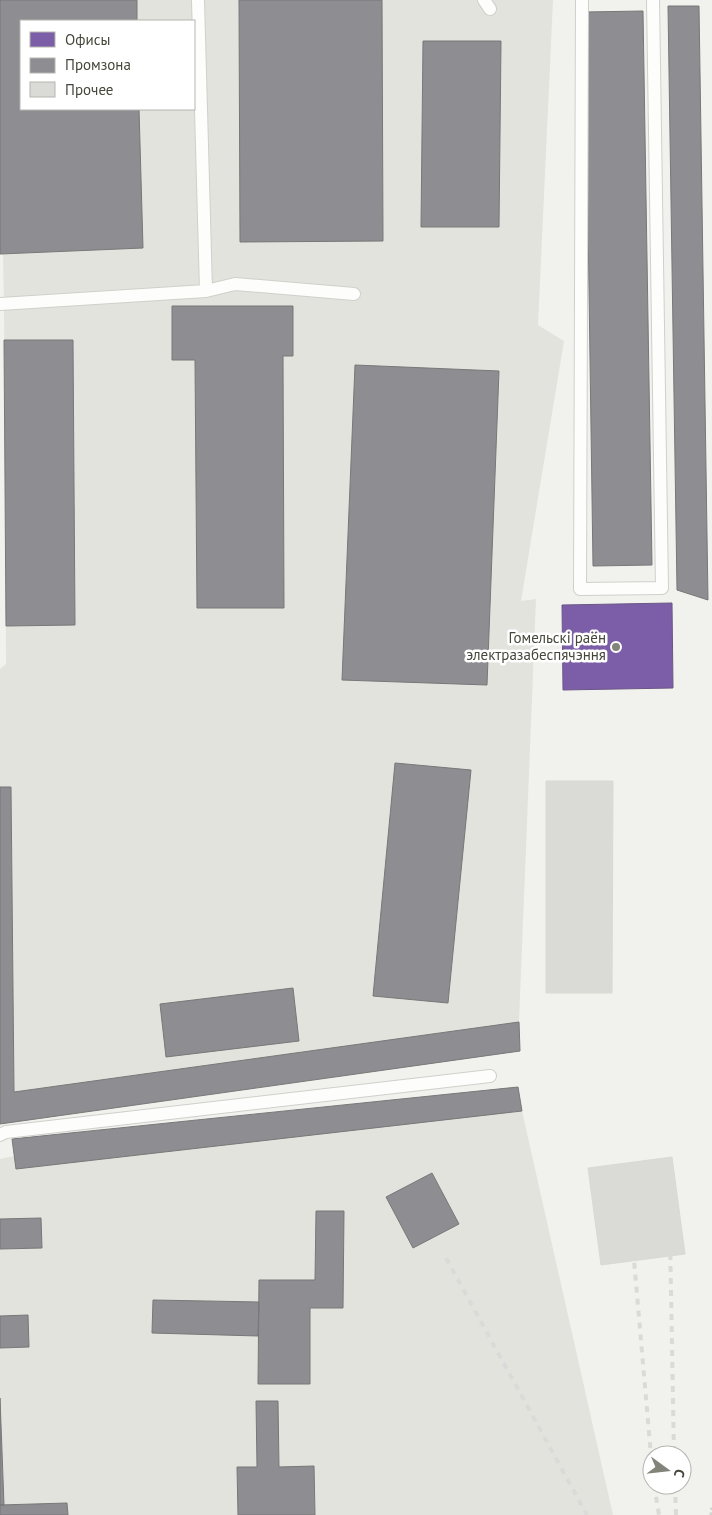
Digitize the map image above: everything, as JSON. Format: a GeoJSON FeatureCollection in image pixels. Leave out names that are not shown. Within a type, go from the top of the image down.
{"type":"FeatureCollection","features":[{"type":"Feature","properties":{"kind":"lane"},"geometry":{"type":"LineString","coordinates":[[198,0],[206,291]]}},
{"type":"Feature","properties":{"kind":"lane"},"geometry":{"type":"LineString","coordinates":[[582,0],[580,590],[662,588],[654,0]]}},
{"type":"Feature","properties":{"kind":"lane"},"geometry":{"type":"LineString","coordinates":[[0,304],[206,291],[235,284],[354,294]]}},
{"type":"Feature","properties":{"kind":"lane"},"geometry":{"type":"LineString","coordinates":[[0,1135],[6,1132],[490,1076]]}},
{"type":"Feature","properties":{"kind":"path"},"geometry":{"type":"LineString","coordinates":[[711,1515],[712,1506]]}},
{"type":"Feature","properties":{"kind":"shaded area"},"geometry":{"type":"Polygon","coordinates":[[[0,0],[553,0],[538,325],[564,341],[521,601],[536,599],[519,1022],[14,1092],[11,787],[0,787],[0,669],[6,664],[3,255],[0,254],[0,0]]]}},
{"type":"Feature","properties":{"kind":"shaded area"},"geometry":{"type":"Polygon","coordinates":[[[522,1111],[613,1515],[0,1515],[0,1159],[14,1156],[522,1111]]]}},
{"type":"Feature","properties":{"kind":"building: Офисы"},"geometry":{"type":"Polygon","coordinates":[[[672,603],[673,688],[563,690],[562,605],[672,603]]]}},
{"type":"Feature","properties":{"kind":"building: Промзона"},"geometry":{"type":"Polygon","coordinates":[[[0,0],[137,0],[137,20],[20,20],[20,110],[139,110],[143,248],[0,254],[0,0]]]}},
{"type":"Feature","properties":{"kind":"building: Промзона"},"geometry":{"type":"Polygon","coordinates":[[[239,0],[382,0],[383,241],[240,242],[239,0]]]}},
{"type":"Feature","properties":{"kind":"building: Промзона"},"geometry":{"type":"Polygon","coordinates":[[[668,6],[699,6],[708,600],[677,590],[668,6]]]}},
{"type":"Feature","properties":{"kind":"building: Промзона"},"geometry":{"type":"Polygon","coordinates":[[[643,11],[652,565],[593,566],[585,12],[643,11]]]}},
{"type":"Feature","properties":{"kind":"building: Промзона"},"geometry":{"type":"Polygon","coordinates":[[[423,41],[501,41],[499,227],[421,227],[423,41]]]}},
{"type":"Feature","properties":{"kind":"building: Промзона"},"geometry":{"type":"Polygon","coordinates":[[[172,306],[293,306],[293,356],[283,356],[284,608],[197,608],[195,360],[172,360],[172,306]]]}},
{"type":"Feature","properties":{"kind":"building: Промзона"},"geometry":{"type":"Polygon","coordinates":[[[4,340],[73,340],[75,625],[6,626],[4,340]]]}},
{"type":"Feature","properties":{"kind":"building: Промзона"},"geometry":{"type":"Polygon","coordinates":[[[355,365],[499,371],[487,685],[342,680],[355,365]]]}},
{"type":"Feature","properties":{"kind":"building: Промзона"},"geometry":{"type":"Polygon","coordinates":[[[395,763],[471,770],[448,1003],[373,996],[395,763]]]}},
{"type":"Feature","properties":{"kind":"building: Промзона"},"geometry":{"type":"Polygon","coordinates":[[[0,787],[11,787],[14,1092],[519,1022],[520,1051],[0,1124],[0,787]]]}},
{"type":"Feature","properties":{"kind":"building: Промзона"},"geometry":{"type":"Polygon","coordinates":[[[293,988],[299,1041],[166,1057],[160,1004],[293,988]]]}},
{"type":"Feature","properties":{"kind":"building: Промзона"},"geometry":{"type":"Polygon","coordinates":[[[518,1087],[522,1111],[16,1169],[12,1139],[518,1087]]]}},
{"type":"Feature","properties":{"kind":"building: Промзона"},"geometry":{"type":"Polygon","coordinates":[[[432,1173],[459,1224],[413,1248],[386,1197],[432,1173]]]}},
{"type":"Feature","properties":{"kind":"building: Промзона"},"geometry":{"type":"Polygon","coordinates":[[[316,1211],[344,1211],[343,1308],[310,1308],[310,1384],[258,1384],[259,1280],[315,1280],[316,1211]]]}},
{"type":"Feature","properties":{"kind":"building: Промзона"},"geometry":{"type":"Polygon","coordinates":[[[41,1218],[42,1248],[0,1249],[0,1219],[41,1218]]]}},
{"type":"Feature","properties":{"kind":"building: Промзона"},"geometry":{"type":"Polygon","coordinates":[[[153,1300],[259,1302],[258,1336],[152,1333],[153,1300]]]}},
{"type":"Feature","properties":{"kind":"building: Промзона"},"geometry":{"type":"Polygon","coordinates":[[[28,1315],[29,1347],[0,1348],[0,1316],[28,1315]]]}},
{"type":"Feature","properties":{"kind":"building: Промзона"},"geometry":{"type":"Polygon","coordinates":[[[0,1398],[4,1505],[0,1505],[0,1398]]]}},
{"type":"Feature","properties":{"kind":"building: Промзона"},"geometry":{"type":"Polygon","coordinates":[[[256,1401],[278,1401],[279,1467],[314,1466],[315,1515],[238,1515],[237,1467],[257,1467],[256,1401]]]}},
{"type":"Feature","properties":{"kind":"building: Промзона"},"geometry":{"type":"Polygon","coordinates":[[[67,1503],[68,1515],[0,1515],[0,1505],[67,1503]]]}},
{"type":"Feature","properties":{"kind":"building: Прочее"},"geometry":{"type":"Polygon","coordinates":[[[546,781],[613,781],[612,993],[546,993],[546,781]]]}},
{"type":"Feature","properties":{"kind":"building: Прочее"},"geometry":{"type":"Polygon","coordinates":[[[672,1157],[685,1254],[601,1265],[588,1168],[672,1157]]]}},
{"type":"Feature","properties":{"kind":"railway"},"geometry":{"type":"LineString","coordinates":[[669,1182],[674,1445]]}},
{"type":"Feature","properties":{"kind":"railway"},"geometry":{"type":"LineString","coordinates":[[628,1191],[650,1445]]}},
{"type":"Feature","properties":{"kind":"railway"},"geometry":{"type":"LineString","coordinates":[[446,1258],[587,1515]]}},
{"type":"Feature","properties":{"kind":"railway"},"geometry":{"type":"LineString","coordinates":[[656,1495],[659,1515]]}},
{"type":"Feature","properties":{"kind":"railway"},"geometry":{"type":"LineString","coordinates":[[675,1495],[676,1515]]}},
{"type":"Feature","properties":{"kind":"place","name":"Гомельскі раён электразабеспячэння"},"geometry":{"type":"Point","coordinates":[616,647]}}]}
